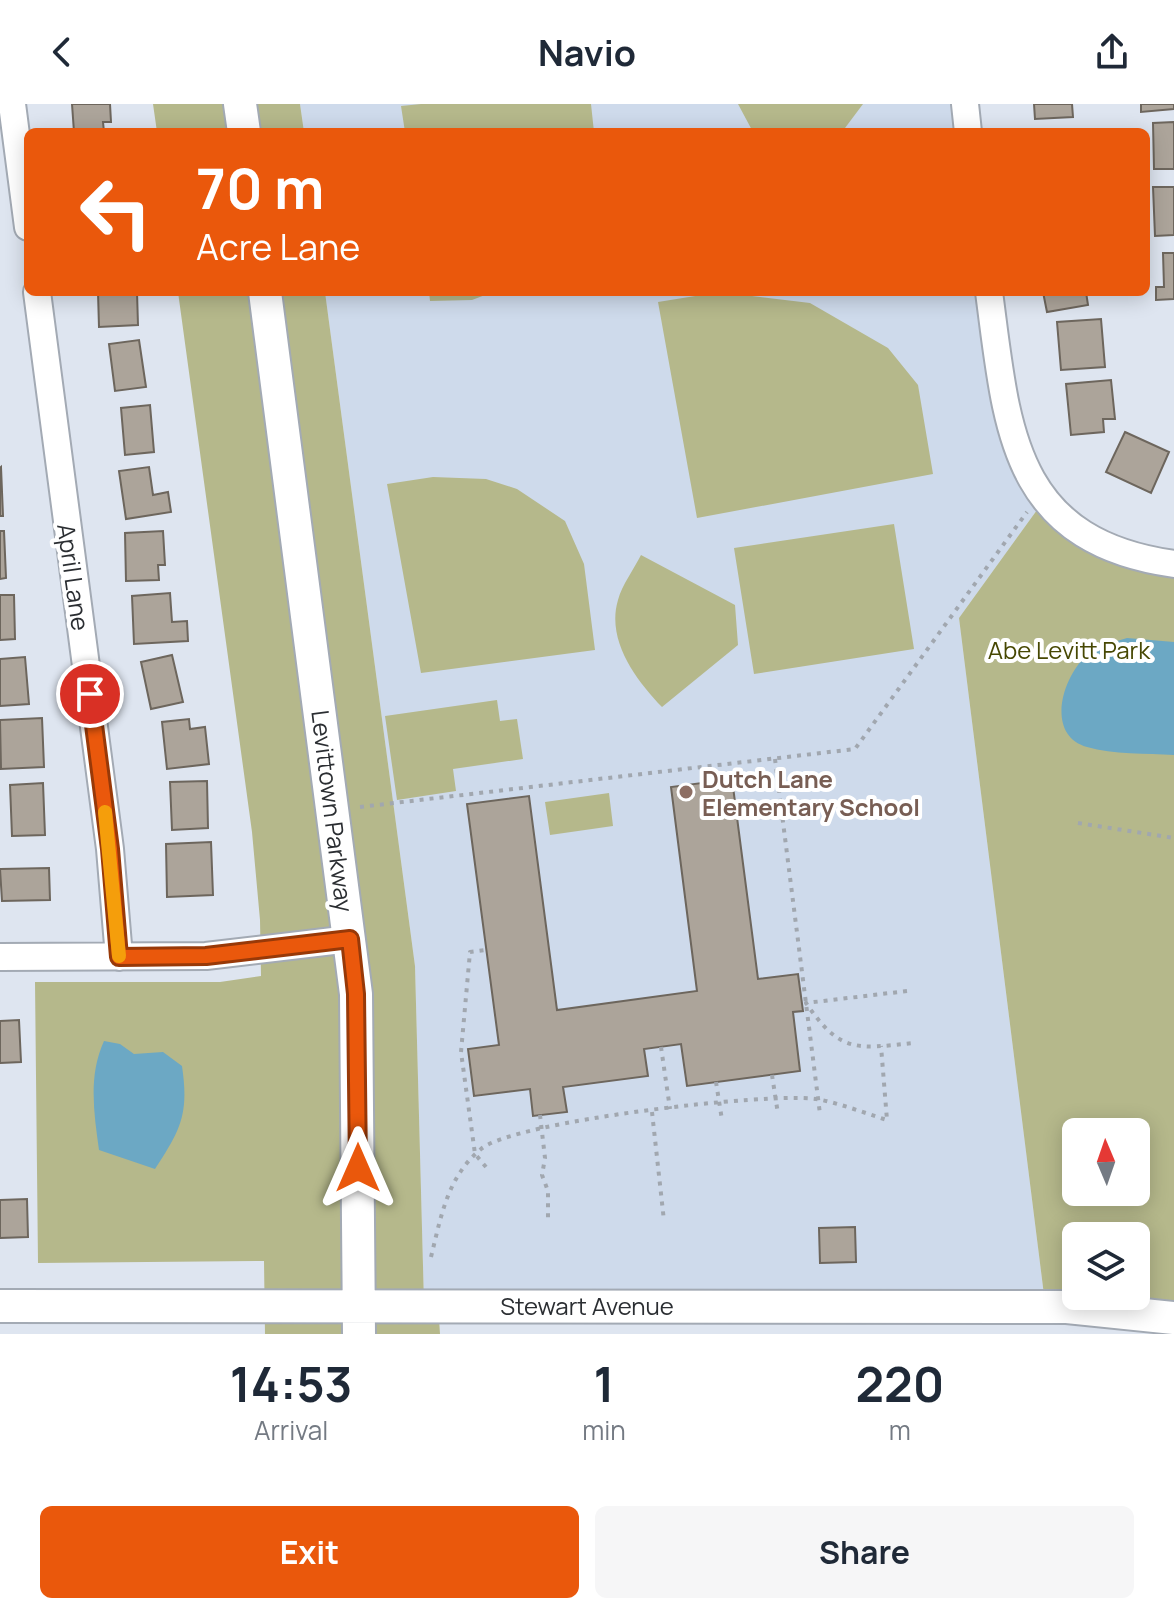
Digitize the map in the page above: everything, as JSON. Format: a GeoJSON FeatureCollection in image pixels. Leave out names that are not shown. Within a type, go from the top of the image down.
{"type":"FeatureCollection","features":[{"type":"Feature","properties":{"kind":"street"},"geometry":{"type":"LineString","coordinates":[[12,104],[24,196]]}},
{"type":"Feature","properties":{"kind":"street"},"geometry":{"type":"LineString","coordinates":[[240,104],[243,128]]}},
{"type":"Feature","properties":{"kind":"street"},"geometry":{"type":"LineString","coordinates":[[965,104],[968,128]]}},
{"type":"Feature","properties":{"kind":"street","name":"April Lane"},"geometry":{"type":"LineString","coordinates":[[38,296],[110,849],[119,957]]}},
{"type":"Feature","properties":{"kind":"street","name":"Levittown Parkway"},"geometry":{"type":"LineString","coordinates":[[266,296],[356,994],[359,1320]]}},
{"type":"Feature","properties":{"kind":"street"},"geometry":{"type":"LineString","coordinates":[[990,296],[1005,410],[1028,479],[1087,535],[1144,560],[1174,564]]}},
{"type":"Feature","properties":{"kind":"street"},"geometry":{"type":"LineString","coordinates":[[0,957],[206,956],[350,939]]}},
{"type":"Feature","properties":{"kind":"street","name":"Stewart Avenue"},"geometry":{"type":"LineString","coordinates":[[0,1306],[359,1320],[1067,1307],[1174,1318]]}},
{"type":"Feature","properties":{"kind":"path"},"geometry":{"type":"LineString","coordinates":[[333,811],[855,749],[1041,494]]}},
{"type":"Feature","properties":{"kind":"path"},"geometry":{"type":"LineString","coordinates":[[775,759],[820,1114]]}},
{"type":"Feature","properties":{"kind":"path"},"geometry":{"type":"LineString","coordinates":[[1078,823],[1174,838]]}},
{"type":"Feature","properties":{"kind":"path"},"geometry":{"type":"LineString","coordinates":[[486,950],[470,952],[461,1052],[475,1154],[486,1167]]}},
{"type":"Feature","properties":{"kind":"path"},"geometry":{"type":"LineString","coordinates":[[806,1003],[907,991]]}},
{"type":"Feature","properties":{"kind":"path"},"geometry":{"type":"LineString","coordinates":[[806,1003],[825,1031],[842,1043],[881,1046],[913,1043]]}},
{"type":"Feature","properties":{"kind":"path"},"geometry":{"type":"LineString","coordinates":[[431,1257],[447,1192],[475,1154],[501,1138],[541,1126],[776,1097],[818,1099],[887,1120],[881,1046]]}},
{"type":"Feature","properties":{"kind":"path"},"geometry":{"type":"LineString","coordinates":[[661,1047],[670,1109]]}},
{"type":"Feature","properties":{"kind":"path"},"geometry":{"type":"LineString","coordinates":[[772,1075],[778,1114]]}},
{"type":"Feature","properties":{"kind":"path"},"geometry":{"type":"LineString","coordinates":[[716,1082],[722,1120]]}},
{"type":"Feature","properties":{"kind":"path"},"geometry":{"type":"LineString","coordinates":[[652,1111],[664,1221]]}},
{"type":"Feature","properties":{"kind":"path"},"geometry":{"type":"LineString","coordinates":[[540,1115],[545,1158],[542,1175],[548,1191],[548,1221]]}},
{"type":"Feature","properties":{"kind":"shaded area"},"geometry":{"type":"Polygon","coordinates":[[[300,104],[958,104],[961,128],[303,128],[300,104]]]}},
{"type":"Feature","properties":{"kind":"shaded area","name":"Dutch Lane Elementary School"},"geometry":{"type":"Polygon","coordinates":[[[326,296],[981,296],[996,419],[1037,510],[959,618],[1044,1295],[424,1303],[415,966],[326,296]]]}},
{"type":"Feature","properties":{"kind":"green space"},"geometry":{"type":"Polygon","coordinates":[[[153,104],[300,104],[303,128],[156,128],[153,104]]]}},
{"type":"Feature","properties":{"kind":"green space"},"geometry":{"type":"Polygon","coordinates":[[[591,104],[594,128],[404,128],[401,106],[591,104]]]}},
{"type":"Feature","properties":{"kind":"green space"},"geometry":{"type":"Polygon","coordinates":[[[738,104],[863,104],[845,128],[751,128],[738,104]]]}},
{"type":"Feature","properties":{"kind":"green space"},"geometry":{"type":"Polygon","coordinates":[[[179,296],[326,296],[415,966],[424,1303],[438,1303],[440,1334],[265,1334],[264,1261],[38,1263],[35,982],[220,982],[261,976],[260,920],[252,832],[179,296]]]}},
{"type":"Feature","properties":{"kind":"green space"},"geometry":{"type":"Polygon","coordinates":[[[429,296],[482,296],[472,300],[430,301],[429,296]]]}},
{"type":"Feature","properties":{"kind":"green space"},"geometry":{"type":"Polygon","coordinates":[[[695,296],[753,296],[810,303],[888,348],[918,385],[933,474],[697,518],[658,302],[695,296]]]}},
{"type":"Feature","properties":{"kind":"green space"},"geometry":{"type":"Polygon","coordinates":[[[433,477],[486,479],[517,489],[565,521],[584,564],[595,650],[421,673],[387,484],[433,477]]]}},
{"type":"Feature","properties":{"kind":"green space","name":"Abe Levitt Park"},"geometry":{"type":"Polygon","coordinates":[[[1037,510],[1136,566],[1174,571],[1174,1314],[1147,1310],[1150,1310],[1150,1222],[1062,1222],[1062,1298],[1044,1295],[959,618],[1037,510]]]}},
{"type":"Feature","properties":{"kind":"green space"},"geometry":{"type":"Polygon","coordinates":[[[894,524],[914,649],[754,674],[734,548],[894,524]]]}},
{"type":"Feature","properties":{"kind":"green space"},"geometry":{"type":"Polygon","coordinates":[[[641,555],[735,605],[738,645],[662,707],[633,672],[616,630],[615,615],[620,594],[641,555]]]}},
{"type":"Feature","properties":{"kind":"green space"},"geometry":{"type":"Polygon","coordinates":[[[497,700],[500,721],[517,719],[523,759],[453,769],[456,791],[397,800],[385,716],[497,700]]]}},
{"type":"Feature","properties":{"kind":"green space"},"geometry":{"type":"Polygon","coordinates":[[[609,793],[613,826],[550,835],[545,802],[609,793]]]}},
{"type":"Feature","properties":{"kind":"water"},"geometry":{"type":"Polygon","coordinates":[[[1127,638],[1174,642],[1174,755],[1097,750],[1074,741],[1066,731],[1062,705],[1065,691],[1078,665],[1095,649],[1127,638]]]}},
{"type":"Feature","properties":{"kind":"water"},"geometry":{"type":"Polygon","coordinates":[[[104,1041],[120,1044],[134,1054],[163,1052],[182,1066],[184,1097],[181,1120],[155,1169],[99,1150],[94,1081],[104,1041]]]}},
{"type":"Feature","properties":{"kind":"building"},"geometry":{"type":"Polygon","coordinates":[[[72,104],[110,104],[111,122],[103,122],[104,128],[74,128],[72,104]]]}},
{"type":"Feature","properties":{"kind":"building"},"geometry":{"type":"Polygon","coordinates":[[[1034,104],[1072,104],[1073,117],[1035,119],[1034,104]]]}},
{"type":"Feature","properties":{"kind":"building"},"geometry":{"type":"Polygon","coordinates":[[[1141,104],[1174,104],[1174,109],[1141,112],[1141,104]]]}},
{"type":"Feature","properties":{"kind":"building"},"geometry":{"type":"Polygon","coordinates":[[[1174,122],[1174,169],[1154,169],[1153,123],[1174,122]]]}},
{"type":"Feature","properties":{"kind":"building"},"geometry":{"type":"Polygon","coordinates":[[[1153,187],[1174,187],[1174,235],[1155,236],[1153,187]]]}},
{"type":"Feature","properties":{"kind":"building"},"geometry":{"type":"Polygon","coordinates":[[[1163,253],[1174,253],[1174,299],[1156,300],[1156,287],[1164,287],[1163,253]]]}},
{"type":"Feature","properties":{"kind":"building"},"geometry":{"type":"Polygon","coordinates":[[[98,296],[137,296],[138,325],[99,327],[98,296]]]}},
{"type":"Feature","properties":{"kind":"building"},"geometry":{"type":"Polygon","coordinates":[[[1044,296],[1087,296],[1088,305],[1047,312],[1044,296]]]}},
{"type":"Feature","properties":{"kind":"building"},"geometry":{"type":"Polygon","coordinates":[[[1101,319],[1105,367],[1061,370],[1057,322],[1101,319]]]}},
{"type":"Feature","properties":{"kind":"building"},"geometry":{"type":"Polygon","coordinates":[[[139,340],[146,387],[115,391],[109,344],[139,340]]]}},
{"type":"Feature","properties":{"kind":"building"},"geometry":{"type":"Polygon","coordinates":[[[1111,380],[1115,419],[1103,419],[1104,432],[1071,435],[1066,384],[1111,380]]]}},
{"type":"Feature","properties":{"kind":"building"},"geometry":{"type":"Polygon","coordinates":[[[150,405],[154,452],[125,455],[121,408],[150,405]]]}},
{"type":"Feature","properties":{"kind":"building"},"geometry":{"type":"Polygon","coordinates":[[[1125,432],[1169,452],[1151,493],[1106,472],[1125,432]]]}},
{"type":"Feature","properties":{"kind":"building"},"geometry":{"type":"Polygon","coordinates":[[[1,467],[3,516],[0,516],[1,467]]]}},
{"type":"Feature","properties":{"kind":"building"},"geometry":{"type":"Polygon","coordinates":[[[149,467],[153,495],[168,492],[171,512],[126,519],[119,471],[149,467]]]}},
{"type":"Feature","properties":{"kind":"building"},"geometry":{"type":"Polygon","coordinates":[[[0,531],[4,531],[6,578],[0,579],[0,531]]]}},
{"type":"Feature","properties":{"kind":"building"},"geometry":{"type":"Polygon","coordinates":[[[163,531],[165,565],[158,565],[159,580],[126,581],[125,533],[163,531]]]}},
{"type":"Feature","properties":{"kind":"building"},"geometry":{"type":"Polygon","coordinates":[[[170,593],[172,622],[187,621],[188,641],[134,644],[132,596],[170,593]]]}},
{"type":"Feature","properties":{"kind":"building"},"geometry":{"type":"Polygon","coordinates":[[[0,595],[14,595],[15,639],[0,640],[0,595]]]}},
{"type":"Feature","properties":{"kind":"building"},"geometry":{"type":"Polygon","coordinates":[[[172,655],[183,702],[151,709],[141,662],[172,655]]]}},
{"type":"Feature","properties":{"kind":"building"},"geometry":{"type":"Polygon","coordinates":[[[25,657],[29,704],[0,706],[0,659],[25,657]]]}},
{"type":"Feature","properties":{"kind":"building"},"geometry":{"type":"Polygon","coordinates":[[[42,718],[44,767],[1,769],[0,720],[42,718]]]}},
{"type":"Feature","properties":{"kind":"building"},"geometry":{"type":"Polygon","coordinates":[[[189,719],[190,729],[205,727],[209,764],[167,769],[162,722],[189,719]]]}},
{"type":"Feature","properties":{"kind":"building"},"geometry":{"type":"Polygon","coordinates":[[[732,779],[758,979],[798,974],[803,1011],[793,1012],[800,1071],[687,1086],[681,1044],[644,1049],[648,1076],[563,1087],[567,1112],[533,1116],[530,1089],[474,1096],[468,1049],[499,1045],[467,804],[529,796],[557,1010],[697,991],[671,787],[732,779]]]}},
{"type":"Feature","properties":{"kind":"building"},"geometry":{"type":"Polygon","coordinates":[[[207,781],[208,828],[172,830],[170,782],[207,781]]]}},
{"type":"Feature","properties":{"kind":"building"},"geometry":{"type":"Polygon","coordinates":[[[43,783],[45,835],[12,836],[10,785],[43,783]]]}},
{"type":"Feature","properties":{"kind":"building"},"geometry":{"type":"Polygon","coordinates":[[[211,842],[213,895],[167,897],[166,844],[211,842]]]}},
{"type":"Feature","properties":{"kind":"building"},"geometry":{"type":"Polygon","coordinates":[[[49,868],[50,900],[2,901],[0,869],[49,868]]]}},
{"type":"Feature","properties":{"kind":"building"},"geometry":{"type":"Polygon","coordinates":[[[19,1020],[21,1062],[0,1063],[0,1021],[19,1020]]]}},
{"type":"Feature","properties":{"kind":"building"},"geometry":{"type":"Polygon","coordinates":[[[27,1199],[28,1237],[0,1238],[0,1200],[27,1199]]]}},
{"type":"Feature","properties":{"kind":"building"},"geometry":{"type":"Polygon","coordinates":[[[855,1227],[856,1262],[820,1263],[819,1228],[855,1227]]]}},
{"type":"Feature","properties":{"kind":"slow traffic"},"geometry":{"type":"LineString","coordinates":[[105,812],[119,956]]}},
{"type":"Feature","properties":{"kind":"place","name":"Dutch Lane Elementary School"},"geometry":{"type":"Point","coordinates":[686,792]}},
{"type":"Feature","properties":{"kind":"route"},"geometry":{"type":"LineString","coordinates":[[90,694],[110,849],[119,957],[206,956],[350,939],[356,994],[358,1168]]}}]}
